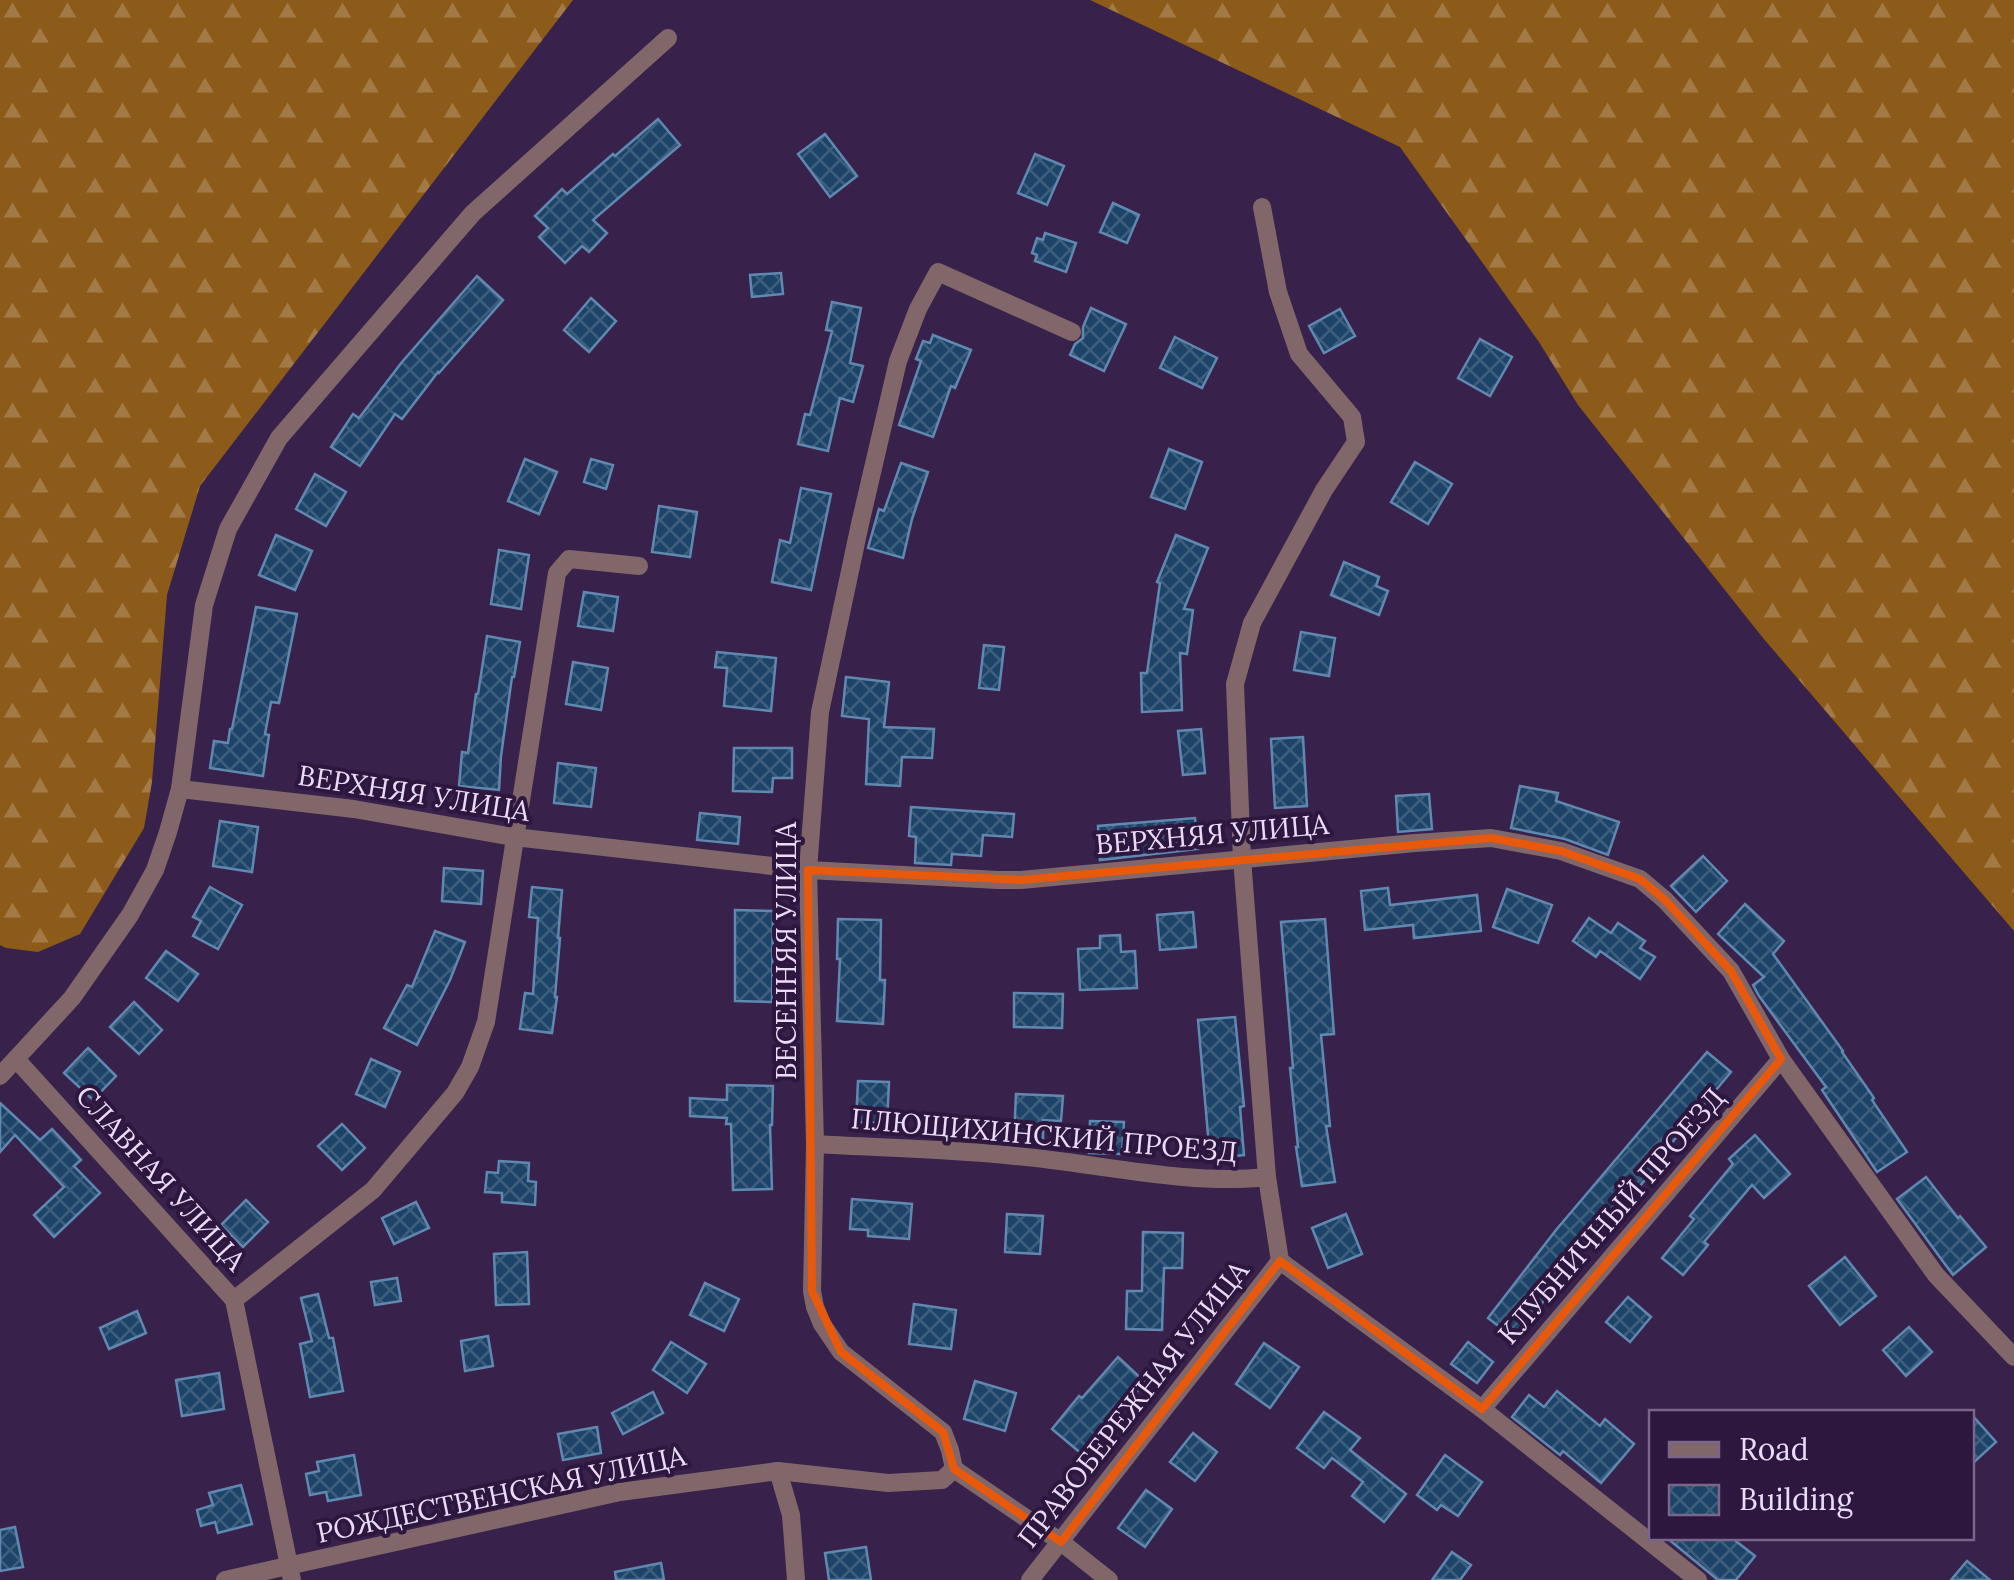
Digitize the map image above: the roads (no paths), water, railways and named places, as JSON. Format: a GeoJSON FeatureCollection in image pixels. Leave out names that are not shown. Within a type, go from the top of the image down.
{"type":"FeatureCollection","features":[{"type":"Feature","properties":{"kind":"street"},"geometry":{"type":"LineString","coordinates":[[0,1076],[72,998],[130,914],[154,870],[180,789],[204,605],[228,529],[279,438],[473,214],[668,38]]}},
{"type":"Feature","properties":{"kind":"street"},"geometry":{"type":"LineString","coordinates":[[1262,208],[1278,292],[1299,354],[1352,417],[1356,442],[1316,504],[1252,623],[1234,684],[1242,860],[1268,1177],[1280,1261],[1482,1409],[1698,1580]]}},
{"type":"Feature","properties":{"kind":"street","name":"ВЕСЕННЯЯ УЛИЦА"},"geometry":{"type":"LineString","coordinates":[[954,1470],[942,1432],[842,1352],[822,1324],[812,1291],[815,1144],[808,870],[820,712],[898,361],[918,309],[938,272],[1072,332]]}},
{"type":"Feature","properties":{"kind":"street"},"geometry":{"type":"LineString","coordinates":[[234,1300],[373,1190],[444,1109],[470,1067],[486,1022],[557,573],[568,559],[639,566]]}},
{"type":"Feature","properties":{"kind":"street","name":"ВЕРХНЯЯ УЛИЦА"},"geometry":{"type":"LineString","coordinates":[[180,789],[354,809],[514,838],[808,870],[1021,880],[1492,838],[1561,851],[1640,879],[1690,925],[1730,971],[1781,1059],[1936,1274],[2014,1357]]}},
{"type":"Feature","properties":{"kind":"street","name":"СЛАВНАЯ УЛИЦА"},"geometry":{"type":"LineString","coordinates":[[16,1059],[234,1300],[291,1573]]}},
{"type":"Feature","properties":{"kind":"street","name":"КЛУБНИЧНЫЙ ПРОЕЗД"},"geometry":{"type":"LineString","coordinates":[[1482,1409],[1781,1059]]}},
{"type":"Feature","properties":{"kind":"street","name":"ПЛЮЩИХИНСКИЙ ПРОЕЗД"},"geometry":{"type":"LineString","coordinates":[[815,1144],[1016,1156],[1239,1180],[1268,1177]]}},
{"type":"Feature","properties":{"kind":"street","name":"ПРАВОБЕРЕЖНАЯ УЛИЦА"},"geometry":{"type":"LineString","coordinates":[[1030,1580],[1280,1261]]}},
{"type":"Feature","properties":{"kind":"street"},"geometry":{"type":"LineString","coordinates":[[954,1470],[1061,1542],[1109,1580]]}},
{"type":"Feature","properties":{"kind":"street","name":"РОЖДЕСТВЕНСКАЯ УЛИЦА"},"geometry":{"type":"LineString","coordinates":[[224,1580],[291,1573],[620,1492],[778,1471],[888,1483],[942,1480],[954,1470]]}},
{"type":"Feature","properties":{"kind":"street"},"geometry":{"type":"LineString","coordinates":[[778,1471],[791,1515],[796,1580]]}}]}
